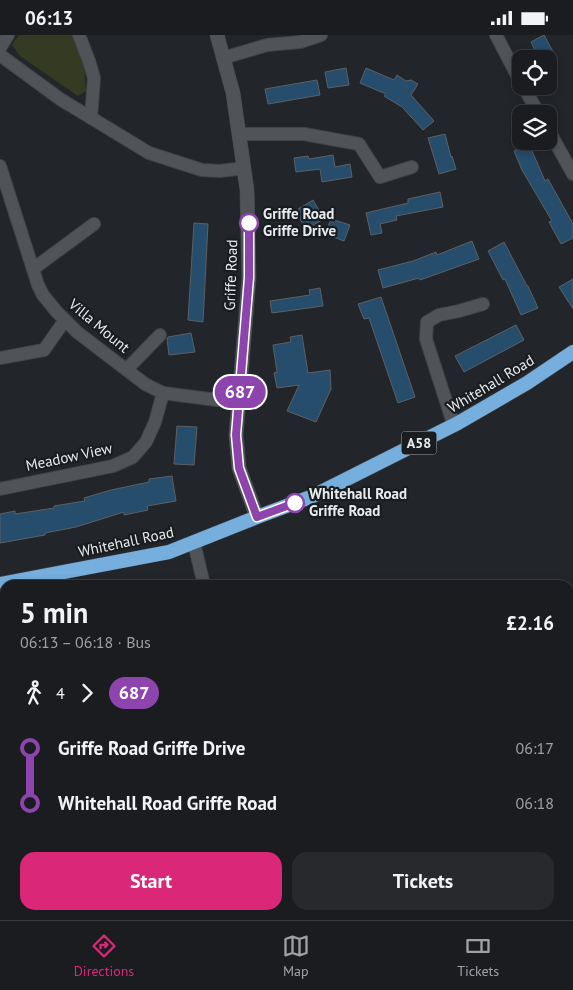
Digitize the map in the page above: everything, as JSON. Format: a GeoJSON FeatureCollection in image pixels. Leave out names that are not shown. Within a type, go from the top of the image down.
{"type":"FeatureCollection","features":[{"type":"Feature","properties":{"kind":"highway","name":"Whitehall Road"},"geometry":{"type":"LineString","coordinates":[[21,580],[169,552],[313,496],[454,426],[527,383],[573,352]]}},
{"type":"Feature","properties":{"kind":"street"},"geometry":{"type":"LineString","coordinates":[[0,48],[8,35]]}},
{"type":"Feature","properties":{"kind":"street"},"geometry":{"type":"LineString","coordinates":[[79,35],[90,61],[94,78],[91,118]]}},
{"type":"Feature","properties":{"kind":"street","name":"Griffe Road"},"geometry":{"type":"LineString","coordinates":[[216,35],[232,93],[249,207],[249,278],[236,435],[239,468],[257,517]]}},
{"type":"Feature","properties":{"kind":"street"},"geometry":{"type":"LineString","coordinates":[[223,57],[266,45],[300,42],[321,35]]}},
{"type":"Feature","properties":{"kind":"street"},"geometry":{"type":"LineString","coordinates":[[496,35],[512,66]]}},
{"type":"Feature","properties":{"kind":"street"},"geometry":{"type":"LineString","coordinates":[[0,55],[60,99],[149,153],[202,170],[220,171],[244,168]]}},
{"type":"Feature","properties":{"kind":"street"},"geometry":{"type":"LineString","coordinates":[[239,134],[304,134],[359,144],[380,177],[412,167]]}},
{"type":"Feature","properties":{"kind":"street"},"geometry":{"type":"LineString","coordinates":[[557,142],[569,159],[573,174]]}},
{"type":"Feature","properties":{"kind":"street","name":"Villa Mount"},"geometry":{"type":"LineString","coordinates":[[0,166],[43,295],[77,332],[144,384],[163,393],[217,399],[239,398]]}},
{"type":"Feature","properties":{"kind":"street"},"geometry":{"type":"LineString","coordinates":[[33,269],[94,224]]}},
{"type":"Feature","properties":{"kind":"street"},"geometry":{"type":"LineString","coordinates":[[454,426],[426,339],[426,328],[428,323],[439,315],[483,304]]}},
{"type":"Feature","properties":{"kind":"street"},"geometry":{"type":"LineString","coordinates":[[0,358],[44,350],[65,320]]}},
{"type":"Feature","properties":{"kind":"street"},"geometry":{"type":"LineString","coordinates":[[127,369],[160,335]]}},
{"type":"Feature","properties":{"kind":"street","name":"Meadow View"},"geometry":{"type":"LineString","coordinates":[[0,489],[113,466],[133,457],[146,442],[155,422],[163,393]]}},
{"type":"Feature","properties":{"kind":"street"},"geometry":{"type":"LineString","coordinates":[[194,543],[203,580]]}},
{"type":"Feature","properties":{"kind":"green space"},"geometry":{"type":"Polygon","coordinates":[[[19,35],[73,35],[84,67],[86,91],[78,96],[20,56],[12,45],[19,35]]]}},
{"type":"Feature","properties":{"kind":"building"},"geometry":{"type":"Polygon","coordinates":[[[544,35],[552,50],[535,50],[531,42],[544,35]]]}},
{"type":"Feature","properties":{"kind":"building"},"geometry":{"type":"Polygon","coordinates":[[[346,68],[349,85],[328,88],[325,72],[346,68]]]}},
{"type":"Feature","properties":{"kind":"building"},"geometry":{"type":"Polygon","coordinates":[[[366,68],[394,80],[397,75],[406,81],[411,80],[418,84],[411,95],[434,121],[423,130],[402,107],[384,96],[386,94],[360,83],[366,68]]]}},
{"type":"Feature","properties":{"kind":"building"},"geometry":{"type":"Polygon","coordinates":[[[317,80],[320,95],[268,104],[265,89],[317,80]]]}},
{"type":"Feature","properties":{"kind":"building"},"geometry":{"type":"Polygon","coordinates":[[[445,134],[456,169],[439,174],[428,138],[445,134]]]}},
{"type":"Feature","properties":{"kind":"building"},"geometry":{"type":"Polygon","coordinates":[[[532,150],[545,181],[548,179],[573,224],[573,238],[561,244],[549,222],[552,221],[522,170],[514,151],[532,150]]]}},
{"type":"Feature","properties":{"kind":"building"},"geometry":{"type":"Polygon","coordinates":[[[333,155],[335,167],[350,164],[352,177],[322,182],[320,169],[296,172],[294,158],[308,156],[309,159],[333,155]]]}},
{"type":"Feature","properties":{"kind":"building"},"geometry":{"type":"Polygon","coordinates":[[[440,192],[443,207],[396,216],[397,220],[380,224],[382,233],[371,235],[366,213],[408,203],[408,199],[440,192]]]}},
{"type":"Feature","properties":{"kind":"building"},"geometry":{"type":"Polygon","coordinates":[[[313,200],[324,219],[306,229],[295,211],[313,200]]]}},
{"type":"Feature","properties":{"kind":"building"},"geometry":{"type":"Polygon","coordinates":[[[331,219],[350,225],[344,241],[325,234],[331,219]]]}},
{"type":"Feature","properties":{"kind":"building"},"geometry":{"type":"Polygon","coordinates":[[[194,223],[208,224],[203,322],[188,320],[194,223]]]}},
{"type":"Feature","properties":{"kind":"building"},"geometry":{"type":"Polygon","coordinates":[[[472,241],[479,259],[420,280],[419,278],[383,288],[378,270],[413,261],[436,252],[437,255],[472,241]]]}},
{"type":"Feature","properties":{"kind":"building"},"geometry":{"type":"Polygon","coordinates":[[[504,242],[538,308],[521,315],[505,279],[503,280],[488,251],[504,242]]]}},
{"type":"Feature","properties":{"kind":"building"},"geometry":{"type":"Polygon","coordinates":[[[573,279],[573,309],[559,287],[573,279]]]}},
{"type":"Feature","properties":{"kind":"building"},"geometry":{"type":"Polygon","coordinates":[[[320,288],[323,306],[272,313],[270,301],[310,295],[309,290],[320,288]]]}},
{"type":"Feature","properties":{"kind":"building"},"geometry":{"type":"Polygon","coordinates":[[[381,297],[415,397],[398,403],[369,318],[364,319],[358,304],[381,297]]]}},
{"type":"Feature","properties":{"kind":"building"},"geometry":{"type":"Polygon","coordinates":[[[516,325],[524,340],[464,372],[455,356],[516,325]]]}},
{"type":"Feature","properties":{"kind":"building"},"geometry":{"type":"Polygon","coordinates":[[[191,333],[195,352],[169,355],[168,337],[191,333]]]}},
{"type":"Feature","properties":{"kind":"building"},"geometry":{"type":"Polygon","coordinates":[[[302,335],[308,373],[330,370],[331,389],[316,422],[287,411],[299,385],[277,388],[274,373],[277,372],[273,345],[291,342],[290,337],[302,335]]]}},
{"type":"Feature","properties":{"kind":"building"},"geometry":{"type":"Polygon","coordinates":[[[177,426],[197,427],[194,465],[174,464],[177,426]]]}},
{"type":"Feature","properties":{"kind":"building"},"geometry":{"type":"Polygon","coordinates":[[[172,476],[176,501],[147,506],[148,510],[124,515],[124,512],[76,527],[45,533],[45,535],[0,543],[0,514],[15,511],[15,514],[54,508],[54,506],[85,501],[84,498],[111,490],[149,482],[149,479],[172,476]]]}},
{"type":"Feature","properties":{"kind":"bus line","name":"687"},"geometry":{"type":"LineString","coordinates":[[249,223],[249,278],[236,435],[239,468],[257,517],[295,503]]}},
{"type":"Feature","properties":{"kind":"place","name":"Griffe Road Griffe Drive"},"geometry":{"type":"Point","coordinates":[249,223]}},
{"type":"Feature","properties":{"kind":"place","name":"Whitehall Road Griffe Road"},"geometry":{"type":"Point","coordinates":[295,503]}}]}
